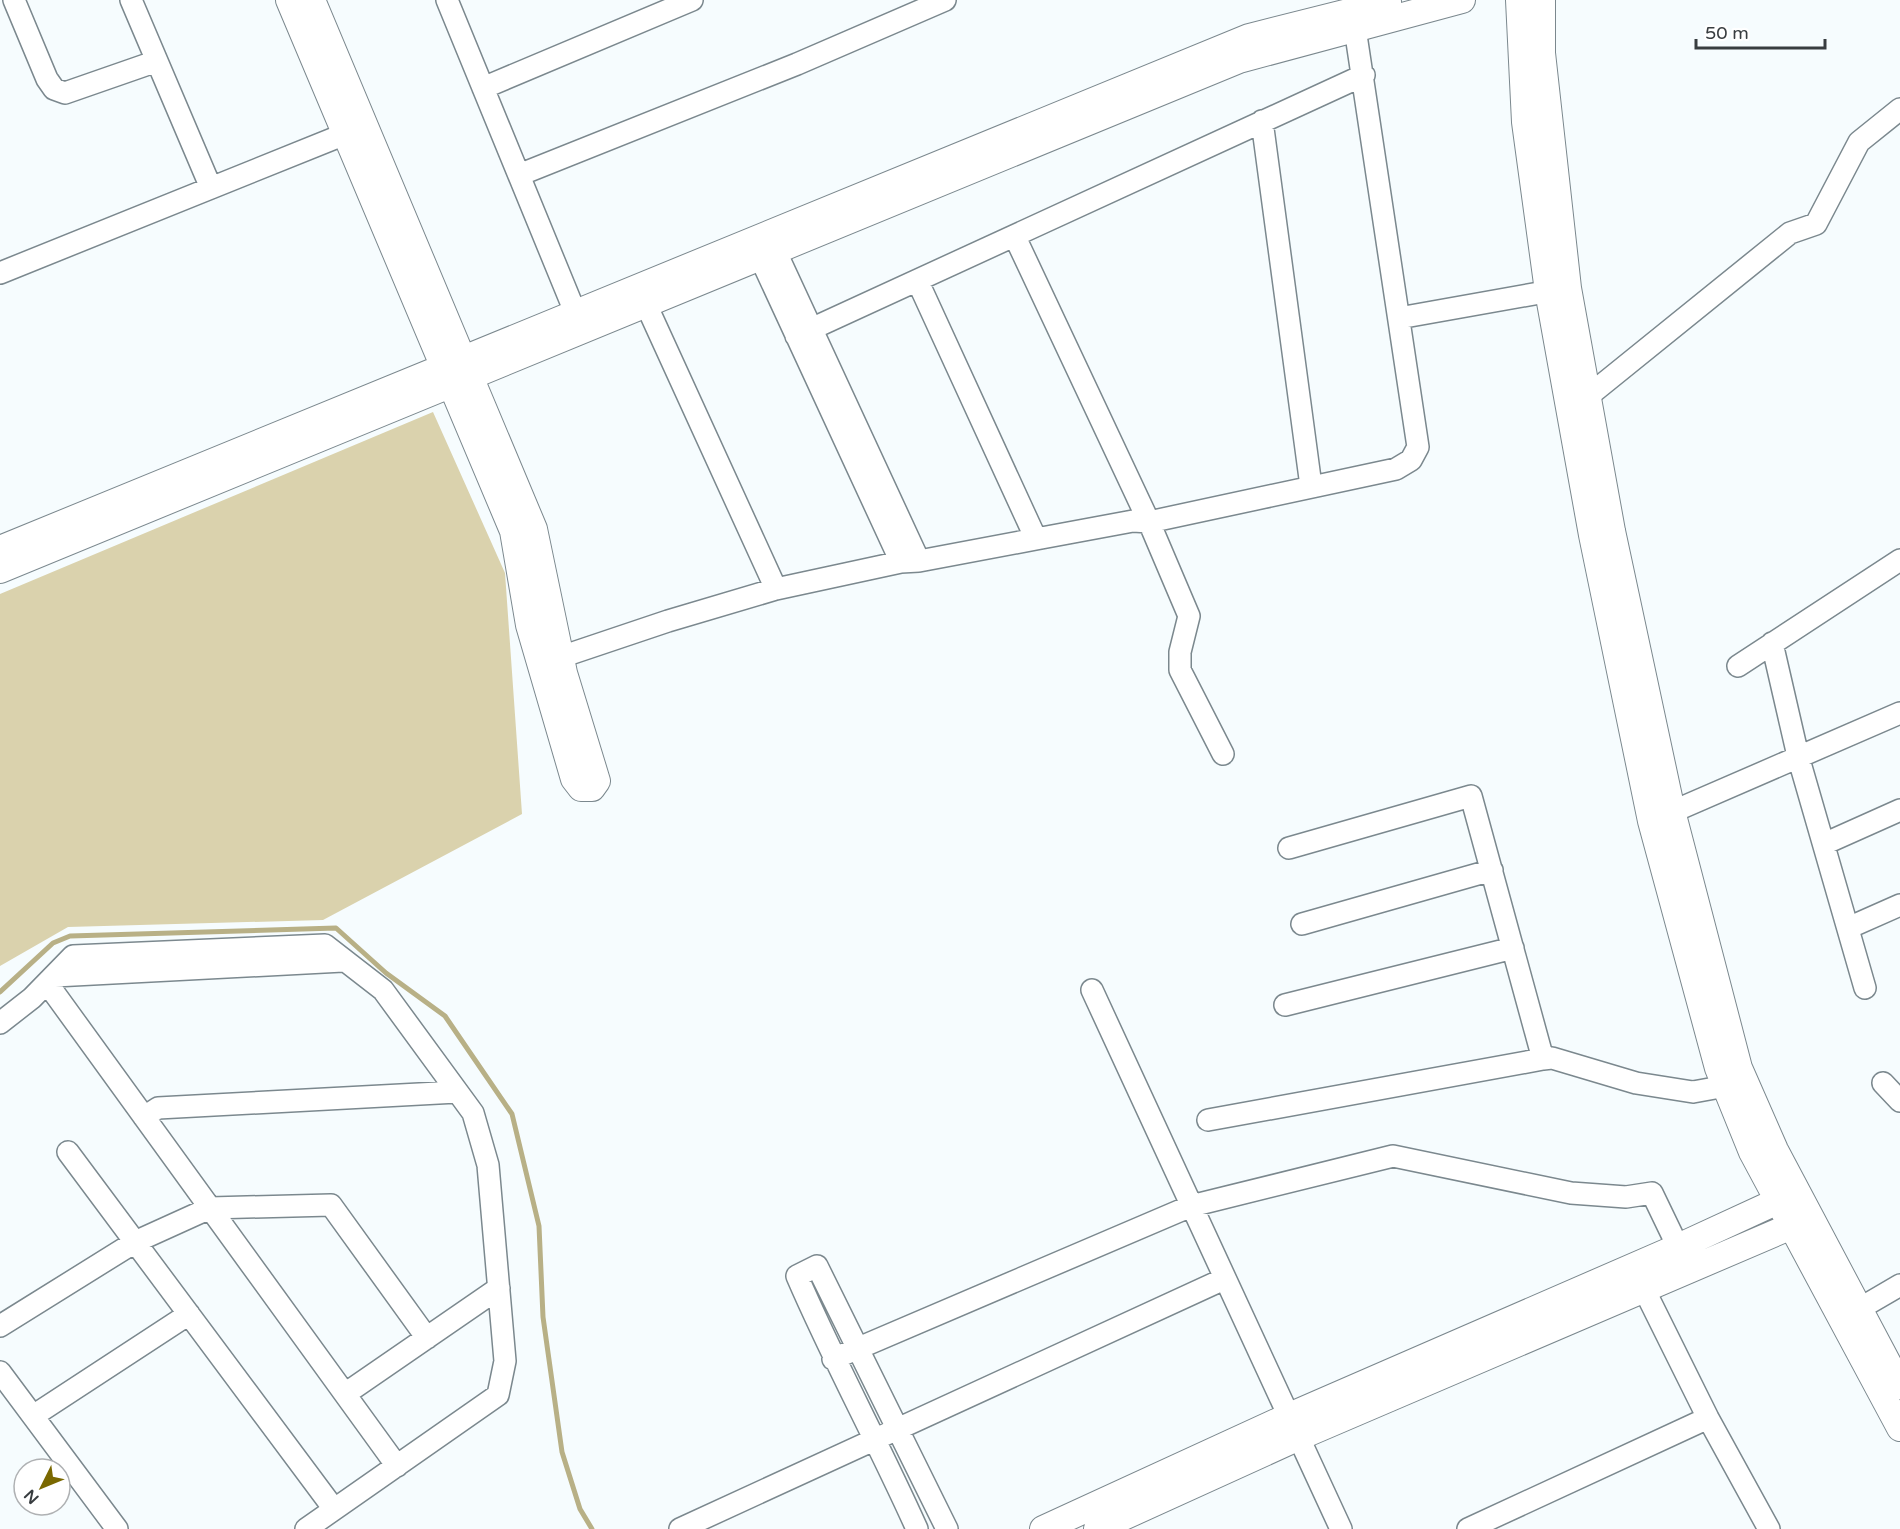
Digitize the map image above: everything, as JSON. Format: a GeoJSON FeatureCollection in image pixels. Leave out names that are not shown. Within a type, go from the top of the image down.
{"type":"FeatureCollection","features":[{"type":"Feature","properties":{"kind":"street"},"geometry":{"type":"LineString","coordinates":[[14,0],[47,79],[54,89],[65,93],[157,61]]}},
{"type":"Feature","properties":{"kind":"street"},"geometry":{"type":"LineString","coordinates":[[131,0],[211,188]]}},
{"type":"Feature","properties":{"kind":"street"},"geometry":{"type":"LineString","coordinates":[[289,0],[345,134],[456,371]]}},
{"type":"Feature","properties":{"kind":"street"},"geometry":{"type":"LineString","coordinates":[[312,0],[456,371],[513,531],[529,625],[551,661],[668,621],[776,589],[910,561],[1133,521],[1149,522],[1396,469],[1411,460],[1418,447],[1364,75],[1339,14]]}},
{"type":"Feature","properties":{"kind":"street"},"geometry":{"type":"LineString","coordinates":[[447,0],[575,312]]}},
{"type":"Feature","properties":{"kind":"street"},"geometry":{"type":"LineString","coordinates":[[483,87],[692,0]]}},
{"type":"Feature","properties":{"kind":"street"},"geometry":{"type":"LineString","coordinates":[[519,175],[797,64],[945,0]]}},
{"type":"Feature","properties":{"kind":"street"},"geometry":{"type":"LineString","coordinates":[[0,570],[456,371],[763,245],[1249,37],[1397,0]]}},
{"type":"Feature","properties":{"kind":"street"},"geometry":{"type":"LineString","coordinates":[[1339,14],[1462,0]]}},
{"type":"Feature","properties":{"kind":"street"},"geometry":{"type":"LineString","coordinates":[[1519,0],[1525,122],[1602,533],[1661,816],[1718,1068],[1752,1152],[1788,1197],[1802,1222],[1900,1428]]}},
{"type":"Feature","properties":{"kind":"street"},"geometry":{"type":"LineString","coordinates":[[1542,0],[1542,53],[1558,290],[1587,397],[1602,533]]}},
{"type":"Feature","properties":{"kind":"street"},"geometry":{"type":"LineString","coordinates":[[804,332],[918,282],[1364,75]]}},
{"type":"Feature","properties":{"kind":"street"},"geometry":{"type":"LineString","coordinates":[[1587,397],[1786,237],[1816,224],[1859,142],[1900,109]]}},
{"type":"Feature","properties":{"kind":"street"},"geometry":{"type":"LineString","coordinates":[[1262,121],[1311,486]]}},
{"type":"Feature","properties":{"kind":"street"},"geometry":{"type":"LineString","coordinates":[[0,273],[345,134]]}},
{"type":"Feature","properties":{"kind":"street"},"geometry":{"type":"LineString","coordinates":[[1015,237],[1149,522],[1190,619],[1180,652],[1180,670],[1223,754]]}},
{"type":"Feature","properties":{"kind":"street"},"geometry":{"type":"LineString","coordinates":[[763,245],[910,561]]}},
{"type":"Feature","properties":{"kind":"street"},"geometry":{"type":"LineString","coordinates":[[918,282],[1035,539]]}},
{"type":"Feature","properties":{"kind":"street"},"geometry":{"type":"LineString","coordinates":[[1399,318],[1558,290]]}},
{"type":"Feature","properties":{"kind":"street"},"geometry":{"type":"LineString","coordinates":[[0,549],[456,371],[575,312],[641,294]]}},
{"type":"Feature","properties":{"kind":"street"},"geometry":{"type":"LineString","coordinates":[[641,294],[776,589]]}},
{"type":"Feature","properties":{"kind":"street"},"geometry":{"type":"LineString","coordinates":[[1738,666],[1900,560]]}},
{"type":"Feature","properties":{"kind":"street"},"geometry":{"type":"LineString","coordinates":[[1772,643],[1798,756],[1865,988]]}},
{"type":"Feature","properties":{"kind":"street"},"geometry":{"type":"LineString","coordinates":[[1661,816],[1899,715]]}},
{"type":"Feature","properties":{"kind":"street"},"geometry":{"type":"LineString","coordinates":[[1289,848],[1472,796],[1543,1059]]}},
{"type":"Feature","properties":{"kind":"street"},"geometry":{"type":"LineString","coordinates":[[1824,844],[1900,810]]}},
{"type":"Feature","properties":{"kind":"street"},"geometry":{"type":"LineString","coordinates":[[1661,816],[1739,1068],[1775,1150],[1788,1197]]}},
{"type":"Feature","properties":{"kind":"street"},"geometry":{"type":"LineString","coordinates":[[1302,924],[1492,870]]}},
{"type":"Feature","properties":{"kind":"street"},"geometry":{"type":"LineString","coordinates":[[1848,928],[1900,905]]}},
{"type":"Feature","properties":{"kind":"street"},"geometry":{"type":"LineString","coordinates":[[1285,1005],[1513,948]]}},
{"type":"Feature","properties":{"kind":"street"},"geometry":{"type":"LineString","coordinates":[[0,1023],[51,980],[343,961],[383,990],[473,1113],[488,1165],[506,1361],[498,1395],[306,1529]]}},
{"type":"Feature","properties":{"kind":"street"},"geometry":{"type":"LineString","coordinates":[[51,980],[144,1117],[397,1466]]}},
{"type":"Feature","properties":{"kind":"street"},"geometry":{"type":"LineString","coordinates":[[1092,990],[1292,1428],[1341,1529]]}},
{"type":"Feature","properties":{"kind":"street"},"geometry":{"type":"LineString","coordinates":[[1208,1120],[1552,1058],[1636,1083],[1693,1092],[1726,1086]]}},
{"type":"Feature","properties":{"kind":"street"},"geometry":{"type":"LineString","coordinates":[[1883,1083],[1900,1101]]}},
{"type":"Feature","properties":{"kind":"street"},"geometry":{"type":"LineString","coordinates":[[144,1117],[158,1108],[458,1092]]}},
{"type":"Feature","properties":{"kind":"street"},"geometry":{"type":"LineString","coordinates":[[68,1152],[334,1509]]}},
{"type":"Feature","properties":{"kind":"street"},"geometry":{"type":"LineString","coordinates":[[833,1359],[1191,1206],[1393,1156],[1572,1193],[1626,1197],[1652,1192],[1678,1247]]}},
{"type":"Feature","properties":{"kind":"street"},"geometry":{"type":"LineString","coordinates":[[1638,1277],[1678,1247],[1788,1197]]}},
{"type":"Feature","properties":{"kind":"street"},"geometry":{"type":"LineString","coordinates":[[0,1326],[135,1242],[210,1208],[331,1205],[427,1338]]}},
{"type":"Feature","properties":{"kind":"street"},"geometry":{"type":"LineString","coordinates":[[1043,1529],[1292,1428],[1638,1277],[1802,1222]]}},
{"type":"Feature","properties":{"kind":"street"},"geometry":{"type":"LineString","coordinates":[[1802,1222],[1859,1309],[1900,1386]]}},
{"type":"Feature","properties":{"kind":"street"},"geometry":{"type":"LineString","coordinates":[[917,1529],[876,1439],[833,1359],[797,1276],[817,1266],[947,1529]]}},
{"type":"Feature","properties":{"kind":"street"},"geometry":{"type":"LineString","coordinates":[[1638,1277],[1766,1528]]}},
{"type":"Feature","properties":{"kind":"street"},"geometry":{"type":"LineString","coordinates":[[680,1529],[1224,1279]]}},
{"type":"Feature","properties":{"kind":"street"},"geometry":{"type":"LineString","coordinates":[[1859,1309],[1900,1285]]}},
{"type":"Feature","properties":{"kind":"street"},"geometry":{"type":"LineString","coordinates":[[345,1394],[499,1288]]}},
{"type":"Feature","properties":{"kind":"street"},"geometry":{"type":"LineString","coordinates":[[33,1416],[189,1314]]}},
{"type":"Feature","properties":{"kind":"street"},"geometry":{"type":"LineString","coordinates":[[0,1372],[117,1529]]}},
{"type":"Feature","properties":{"kind":"street"},"geometry":{"type":"LineString","coordinates":[[1477,1527],[1708,1418]]}},
{"type":"Feature","properties":{"kind":"street"},"geometry":{"type":"LineString","coordinates":[[1097,1529],[1292,1428]]}},
{"type":"Feature","properties":{"kind":"shaded area"},"geometry":{"type":"Polygon","coordinates":[[[433,412],[505,573],[522,814],[323,920],[68,927],[0,966],[0,594],[433,412]]]}},
{"type":"Feature","properties":{"kind":"waterway"},"geometry":{"type":"LineString","coordinates":[[0,992],[53,943],[70,936],[336,928],[386,973],[445,1016],[512,1114],[539,1226],[543,1317],[562,1452],[580,1509],[592,1529]]}}]}
